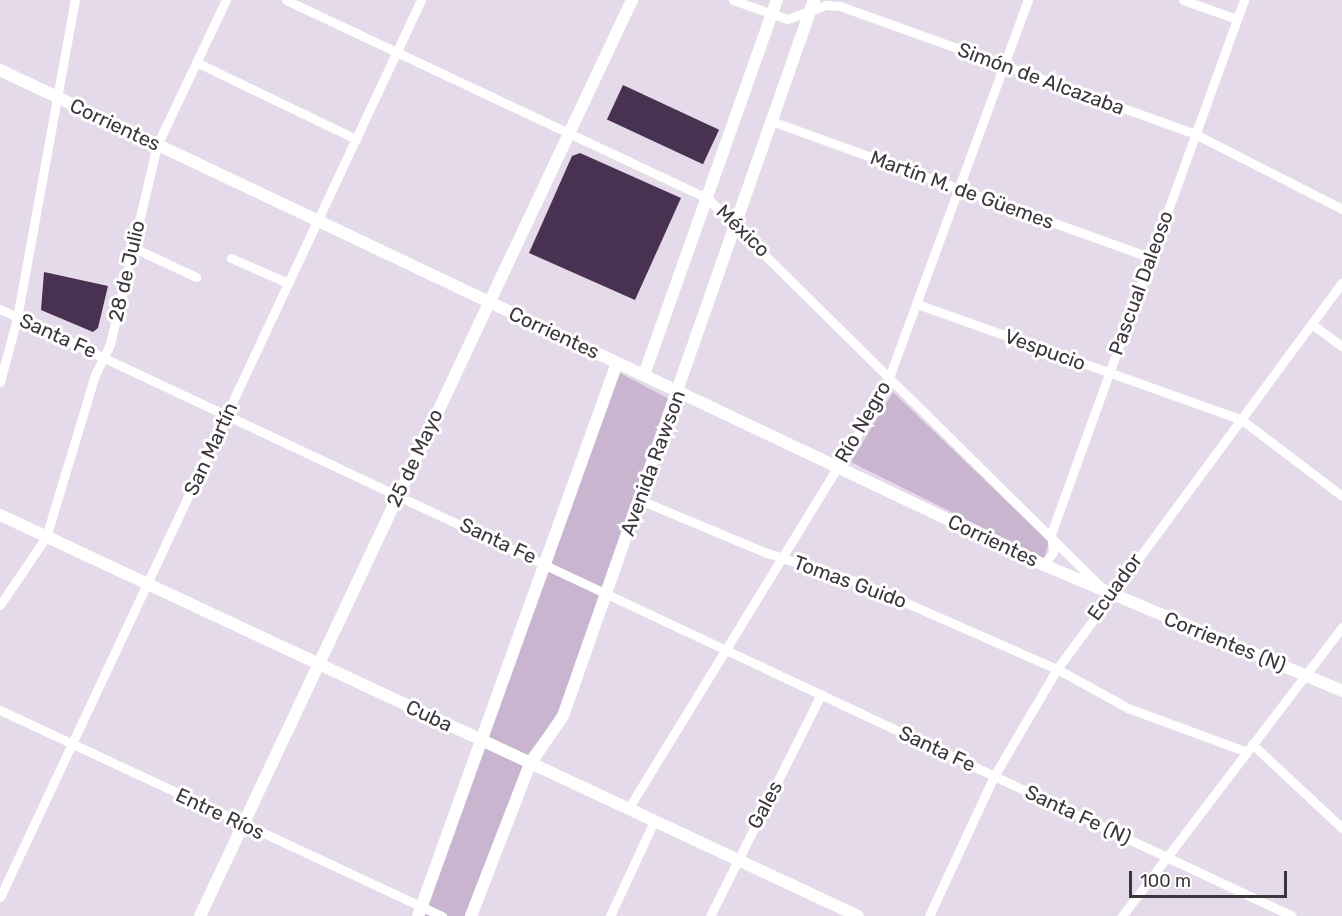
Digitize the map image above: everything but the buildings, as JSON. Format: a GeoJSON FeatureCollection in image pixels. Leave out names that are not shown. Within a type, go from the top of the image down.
{"type":"FeatureCollection","features":[{"type":"Feature","properties":{"kind":"street"},"geometry":{"type":"LineString","coordinates":[[0,382],[17,318],[75,0]]}},
{"type":"Feature","properties":{"kind":"street","name":"28 de Julio"},"geometry":{"type":"LineString","coordinates":[[0,605],[46,537],[104,357],[157,145],[226,0]]}},
{"type":"Feature","properties":{"kind":"street","name":"México"},"geometry":{"type":"LineString","coordinates":[[286,0],[707,198],[890,375],[1051,534],[1108,594]]}},
{"type":"Feature","properties":{"kind":"street","name":"San Martín"},"geometry":{"type":"LineString","coordinates":[[0,897],[421,0]]}},
{"type":"Feature","properties":{"kind":"street","name":"25 de Mayo"},"geometry":{"type":"LineString","coordinates":[[200,916],[632,0]]}},
{"type":"Feature","properties":{"kind":"street","name":"Simón de Alcazaba"},"geometry":{"type":"LineString","coordinates":[[733,0],[770,17],[787,20],[812,5],[840,6],[1195,134],[1342,208]]}},
{"type":"Feature","properties":{"kind":"street","name":"Avenida Rawson"},"geometry":{"type":"LineString","coordinates":[[644,375],[777,0]]}},
{"type":"Feature","properties":{"kind":"street","name":"Río Negro"},"geometry":{"type":"LineString","coordinates":[[628,809],[836,468],[890,375],[1028,0]]}},
{"type":"Feature","properties":{"kind":"street"},"geometry":{"type":"LineString","coordinates":[[1183,0],[1237,19]]}},
{"type":"Feature","properties":{"kind":"street","name":"Pascual Daleoso"},"geometry":{"type":"LineString","coordinates":[[1044,564],[1053,552],[1051,534],[1244,0]]}},
{"type":"Feature","properties":{"kind":"street","name":"Avenida Rawson"},"geometry":{"type":"LineString","coordinates":[[471,916],[530,764],[563,716],[738,226],[812,5]]}},
{"type":"Feature","properties":{"kind":"street"},"geometry":{"type":"LineString","coordinates":[[196,62],[356,139]]}},
{"type":"Feature","properties":{"kind":"street","name":"Corrientes"},"geometry":{"type":"LineString","coordinates":[[0,70],[836,468],[1108,594]]}},
{"type":"Feature","properties":{"kind":"street","name":"Martín M. de Güemes"},"geometry":{"type":"LineString","coordinates":[[774,122],[1151,258]]}},
{"type":"Feature","properties":{"kind":"street"},"geometry":{"type":"LineString","coordinates":[[132,247],[196,276]]}},
{"type":"Feature","properties":{"kind":"street"},"geometry":{"type":"LineString","coordinates":[[231,258],[288,283]]}},
{"type":"Feature","properties":{"kind":"street","name":"Ecuador"},"geometry":{"type":"LineString","coordinates":[[929,916],[994,776],[1057,669],[1108,594],[1242,420],[1342,283]]}},
{"type":"Feature","properties":{"kind":"street","name":"Vespucio"},"geometry":{"type":"LineString","coordinates":[[917,304],[1242,420],[1342,496]]}},
{"type":"Feature","properties":{"kind":"street","name":"Santa Fe"},"geometry":{"type":"LineString","coordinates":[[0,309],[227,413],[994,776]]}},
{"type":"Feature","properties":{"kind":"street"},"geometry":{"type":"LineString","coordinates":[[1311,324],[1342,347]]}},
{"type":"Feature","properties":{"kind":"street"},"geometry":{"type":"LineString","coordinates":[[420,911],[617,363]]}},
{"type":"Feature","properties":{"kind":"street","name":"Tomas Guido"},"geometry":{"type":"LineString","coordinates":[[640,500],[781,558],[861,583],[1057,669],[1128,708],[1249,748]]}},
{"type":"Feature","properties":{"kind":"street","name":"Cuba"},"geometry":{"type":"LineString","coordinates":[[0,515],[858,916]]}},
{"type":"Feature","properties":{"kind":"street","name":"Corrientes (N)"},"geometry":{"type":"LineString","coordinates":[[1108,594],[1342,691]]}},
{"type":"Feature","properties":{"kind":"street"},"geometry":{"type":"LineString","coordinates":[[1122,916],[1342,627]]}},
{"type":"Feature","properties":{"kind":"street","name":"Gales"},"geometry":{"type":"LineString","coordinates":[[710,916],[821,694]]}},
{"type":"Feature","properties":{"kind":"street","name":"Entre Ríos"},"geometry":{"type":"LineString","coordinates":[[0,710],[243,824],[420,911],[442,916]]}},
{"type":"Feature","properties":{"kind":"street"},"geometry":{"type":"LineString","coordinates":[[1249,748],[1342,828]]}},
{"type":"Feature","properties":{"kind":"street","name":"Santa Fe (N)"},"geometry":{"type":"LineString","coordinates":[[994,776],[1292,916]]}},
{"type":"Feature","properties":{"kind":"street"},"geometry":{"type":"LineString","coordinates":[[610,916],[654,821]]}},
{"type":"Feature","properties":{"kind":"shaded area"},"geometry":{"type":"Polygon","coordinates":[[[620,373],[669,399],[556,719],[527,755],[465,916],[425,916],[620,373]]]}},
{"type":"Feature","properties":{"kind":"shaded area"},"geometry":{"type":"Polygon","coordinates":[[[893,392],[1049,542],[1044,558],[851,462],[893,392]]]}}]}
